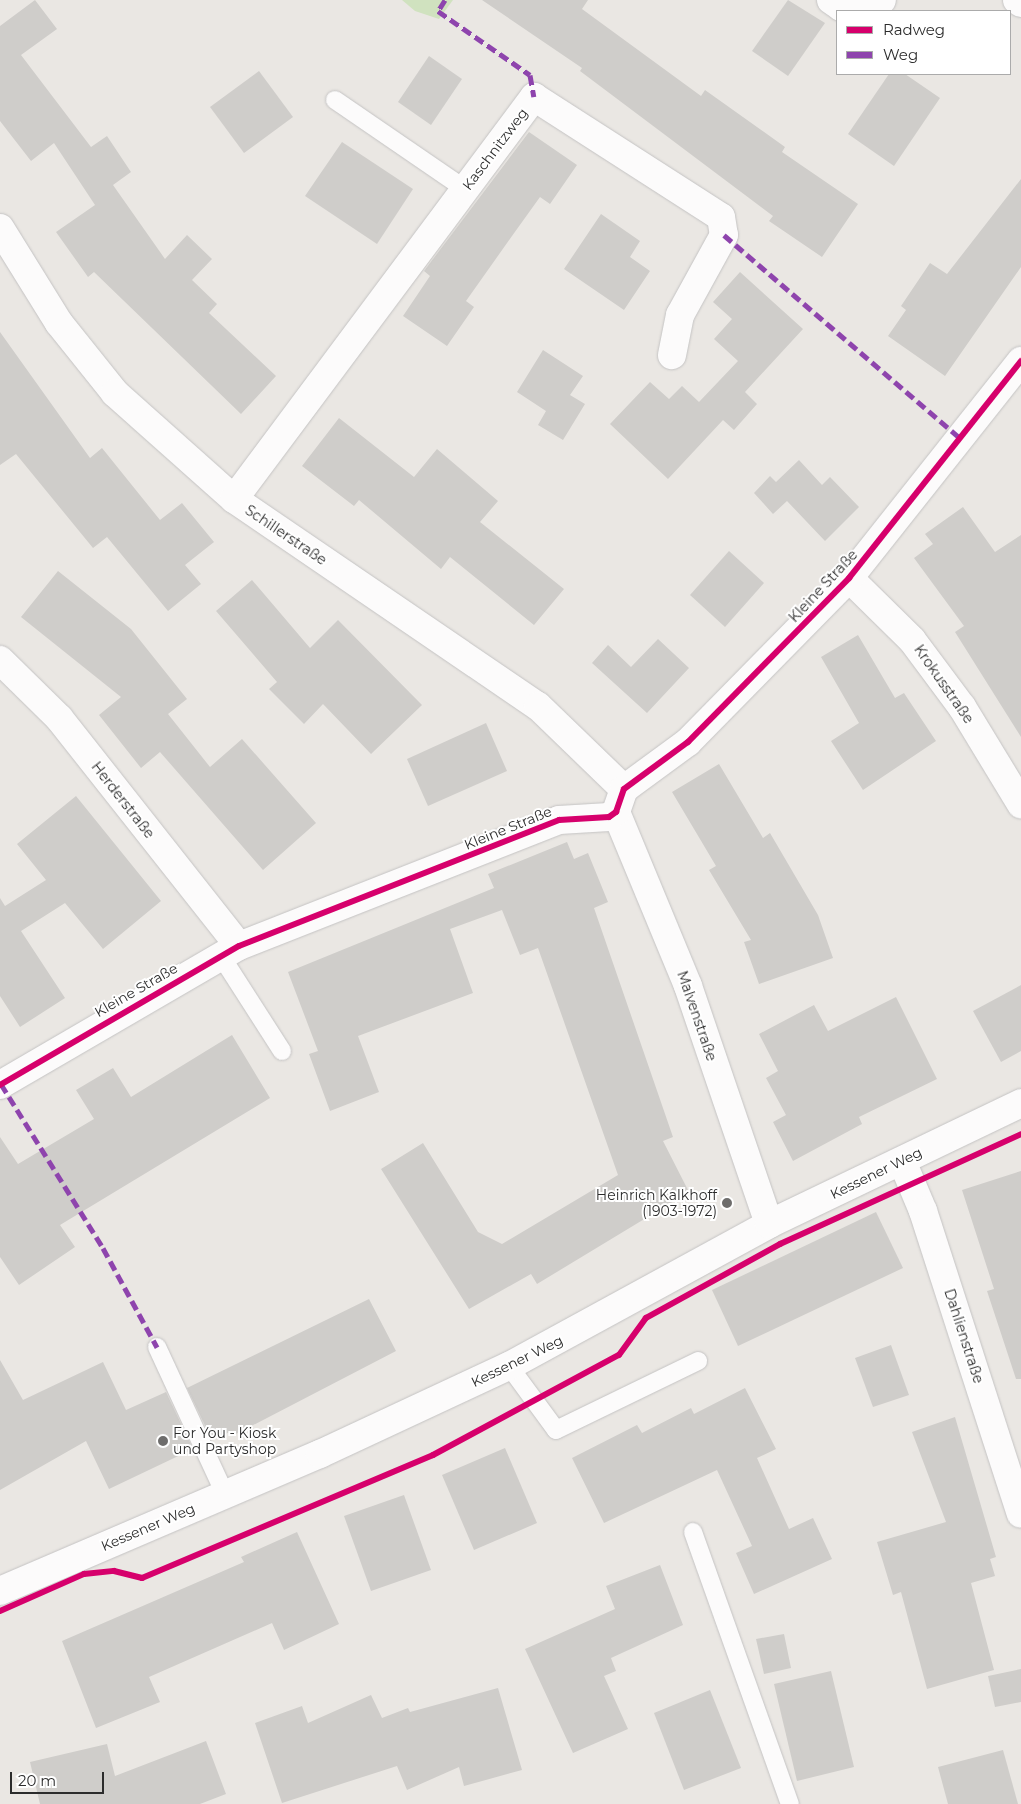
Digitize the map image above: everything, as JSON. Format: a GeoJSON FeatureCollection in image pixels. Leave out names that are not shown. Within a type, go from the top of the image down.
{"type":"FeatureCollection","features":[{"type":"Feature","properties":{"kind":"street"},"geometry":{"type":"LineString","coordinates":[[831,0],[841,7],[872,8],[882,0]]}},
{"type":"Feature","properties":{"kind":"street"},"geometry":{"type":"LineString","coordinates":[[1017,0],[1021,2]]}},
{"type":"Feature","properties":{"kind":"street","name":"Kaschnitzweg"},"geometry":{"type":"LineString","coordinates":[[234,499],[534,97],[720,217],[724,235],[680,315],[672,355]]}},
{"type":"Feature","properties":{"kind":"street","name":"Schillerstraße"},"geometry":{"type":"LineString","coordinates":[[0,228],[59,323],[115,393],[234,499],[538,706],[620,801]]}},
{"type":"Feature","properties":{"kind":"street","name":"Kleine Straße"},"geometry":{"type":"LineString","coordinates":[[0,1084],[230,951],[559,820],[609,817],[620,801],[688,742],[849,578],[1021,361]]}},
{"type":"Feature","properties":{"kind":"street","name":"Krokusstraße"},"geometry":{"type":"LineString","coordinates":[[849,578],[912,640],[962,707],[1021,804]]}},
{"type":"Feature","properties":{"kind":"street","name":"Herderstraße"},"geometry":{"type":"LineString","coordinates":[[0,660],[59,718],[230,951]]}},
{"type":"Feature","properties":{"kind":"street","name":"Malvenstraße"},"geometry":{"type":"LineString","coordinates":[[620,801],[688,986],[769,1224]]}},
{"type":"Feature","properties":{"kind":"street","name":"Kessener Weg"},"geometry":{"type":"LineString","coordinates":[[0,1591],[225,1494],[509,1366],[769,1224],[1021,1103]]}},
{"type":"Feature","properties":{"kind":"street","name":"Dahlienstraße"},"geometry":{"type":"LineString","coordinates":[[902,1160],[926,1221],[1021,1514]]}},
{"type":"Feature","properties":{"kind":"lane"},"geometry":{"type":"LineString","coordinates":[[335,100],[465,189]]}},
{"type":"Feature","properties":{"kind":"lane"},"geometry":{"type":"LineString","coordinates":[[230,951],[282,1051]]}},
{"type":"Feature","properties":{"kind":"lane"},"geometry":{"type":"LineString","coordinates":[[158,1347],[225,1494]]}},
{"type":"Feature","properties":{"kind":"lane"},"geometry":{"type":"LineString","coordinates":[[509,1366],[556,1430],[698,1361]]}},
{"type":"Feature","properties":{"kind":"lane"},"geometry":{"type":"LineString","coordinates":[[693,1532],[790,1804]]}},
{"type":"Feature","properties":{"kind":"green space"},"geometry":{"type":"Polygon","coordinates":[[[402,0],[453,0],[439,19],[415,11],[402,0]]]}},
{"type":"Feature","properties":{"kind":"building"},"geometry":{"type":"Polygon","coordinates":[[[35,0],[57,29],[21,55],[91,147],[107,136],[131,172],[113,185],[165,259],[187,235],[212,259],[192,280],[217,304],[209,313],[276,376],[241,414],[94,272],[88,277],[56,232],[95,205],[54,143],[31,161],[0,121],[0,26],[35,0]]]}},
{"type":"Feature","properties":{"kind":"building"},"geometry":{"type":"Polygon","coordinates":[[[482,0],[588,0],[582,9],[701,96],[705,90],[785,147],[782,152],[858,204],[822,257],[769,221],[773,216],[580,71],[582,68],[482,0]]]}},
{"type":"Feature","properties":{"kind":"building"},"geometry":{"type":"Polygon","coordinates":[[[788,0],[825,23],[788,76],[752,51],[788,0]]]}},
{"type":"Feature","properties":{"kind":"building"},"geometry":{"type":"Polygon","coordinates":[[[429,56],[462,79],[431,125],[398,102],[429,56]]]}},
{"type":"Feature","properties":{"kind":"building"},"geometry":{"type":"Polygon","coordinates":[[[259,71],[293,117],[244,153],[210,107],[259,71]]]}},
{"type":"Feature","properties":{"kind":"building"},"geometry":{"type":"Polygon","coordinates":[[[888,75],[906,75],[940,98],[894,166],[848,134],[888,75]]]}},
{"type":"Feature","properties":{"kind":"building"},"geometry":{"type":"Polygon","coordinates":[[[529,132],[577,165],[550,204],[540,197],[466,301],[474,307],[447,346],[403,316],[430,276],[424,271],[529,132]]]}},
{"type":"Feature","properties":{"kind":"building"},"geometry":{"type":"Polygon","coordinates":[[[342,142],[413,189],[377,244],[305,196],[342,142]]]}},
{"type":"Feature","properties":{"kind":"building"},"geometry":{"type":"Polygon","coordinates":[[[1021,179],[1021,267],[945,376],[888,336],[906,310],[901,306],[930,263],[947,274],[1021,179]]]}},
{"type":"Feature","properties":{"kind":"building"},"geometry":{"type":"Polygon","coordinates":[[[601,214],[640,241],[630,257],[650,271],[624,310],[564,269],[601,214]]]}},
{"type":"Feature","properties":{"kind":"building"},"geometry":{"type":"Polygon","coordinates":[[[740,272],[803,329],[745,392],[757,404],[734,430],[723,420],[668,479],[610,424],[650,382],[669,399],[682,386],[699,402],[738,361],[714,339],[732,319],[713,302],[740,272]]]}},
{"type":"Feature","properties":{"kind":"building"},"geometry":{"type":"Polygon","coordinates":[[[0,332],[90,458],[102,448],[160,520],[182,503],[214,542],[185,565],[201,584],[168,611],[107,537],[93,548],[16,454],[0,465],[0,332]]]}},
{"type":"Feature","properties":{"kind":"building"},"geometry":{"type":"Polygon","coordinates":[[[543,350],[583,376],[570,395],[585,404],[563,440],[538,425],[546,411],[517,392],[543,350]]]}},
{"type":"Feature","properties":{"kind":"building"},"geometry":{"type":"Polygon","coordinates":[[[339,418],[414,477],[437,449],[498,501],[480,522],[564,589],[534,625],[450,557],[441,569],[359,500],[354,506],[302,466],[339,418]]]}},
{"type":"Feature","properties":{"kind":"building"},"geometry":{"type":"Polygon","coordinates":[[[799,460],[822,485],[830,477],[859,507],[825,541],[787,501],[773,514],[754,493],[770,476],[776,482],[799,460]]]}},
{"type":"Feature","properties":{"kind":"building"},"geometry":{"type":"Polygon","coordinates":[[[963,507],[995,552],[1021,535],[1021,737],[955,632],[964,626],[914,558],[933,544],[925,534],[963,507]]]}},
{"type":"Feature","properties":{"kind":"building"},"geometry":{"type":"Polygon","coordinates":[[[729,551],[764,583],[725,627],[690,595],[729,551]]]}},
{"type":"Feature","properties":{"kind":"building"},"geometry":{"type":"Polygon","coordinates":[[[58,571],[131,629],[187,699],[168,714],[210,767],[242,739],[316,823],[263,870],[160,752],[141,768],[99,715],[121,697],[21,617],[58,571]]]}},
{"type":"Feature","properties":{"kind":"building"},"geometry":{"type":"Polygon","coordinates":[[[252,580],[310,648],[338,620],[422,705],[371,754],[323,704],[304,724],[269,689],[277,682],[216,611],[252,580]]]}},
{"type":"Feature","properties":{"kind":"building"},"geometry":{"type":"Polygon","coordinates":[[[858,635],[895,698],[904,693],[936,741],[863,790],[831,741],[859,723],[821,657],[858,635]]]}},
{"type":"Feature","properties":{"kind":"building"},"geometry":{"type":"Polygon","coordinates":[[[658,639],[689,668],[647,713],[592,663],[608,645],[631,667],[658,639]]]}},
{"type":"Feature","properties":{"kind":"building"},"geometry":{"type":"Polygon","coordinates":[[[486,723],[507,771],[428,806],[407,759],[486,723]]]}},
{"type":"Feature","properties":{"kind":"building"},"geometry":{"type":"Polygon","coordinates":[[[719,764],[763,838],[770,833],[818,915],[833,958],[759,984],[744,942],[751,940],[709,870],[716,866],[672,792],[719,764]]]}},
{"type":"Feature","properties":{"kind":"building"},"geometry":{"type":"Polygon","coordinates":[[[76,796],[161,901],[103,949],[65,903],[21,931],[65,998],[20,1027],[0,996],[0,898],[5,906],[46,880],[17,844],[76,796]]]}},
{"type":"Feature","properties":{"kind":"building"},"geometry":{"type":"Polygon","coordinates":[[[567,842],[574,859],[588,853],[608,902],[594,908],[673,1137],[663,1141],[689,1192],[537,1284],[531,1274],[469,1309],[381,1169],[423,1143],[478,1232],[502,1244],[618,1175],[538,948],[520,955],[502,910],[450,929],[473,993],[358,1036],[379,1092],[330,1111],[309,1054],[318,1051],[288,972],[494,888],[488,874],[567,842]]]}},
{"type":"Feature","properties":{"kind":"building"},"geometry":{"type":"Polygon","coordinates":[[[1021,985],[1021,1051],[1001,1062],[973,1011],[1021,985]]]}},
{"type":"Feature","properties":{"kind":"building"},"geometry":{"type":"Polygon","coordinates":[[[896,997],[937,1079],[859,1117],[862,1124],[793,1161],[773,1122],[786,1115],[766,1078],[778,1071],[759,1034],[814,1005],[828,1031],[896,997]]]}},
{"type":"Feature","properties":{"kind":"building"},"geometry":{"type":"Polygon","coordinates":[[[232,1035],[270,1098],[60,1225],[75,1247],[19,1285],[0,1257],[0,1137],[18,1164],[94,1119],[76,1090],[113,1068],[131,1097],[232,1035]]]}},
{"type":"Feature","properties":{"kind":"building"},"geometry":{"type":"Polygon","coordinates":[[[1021,1171],[1021,1379],[1016,1379],[987,1291],[994,1289],[962,1190],[1021,1171]]]}},
{"type":"Feature","properties":{"kind":"building"},"geometry":{"type":"Polygon","coordinates":[[[876,1212],[903,1268],[738,1346],[712,1290],[876,1212]]]}},
{"type":"Feature","properties":{"kind":"building"},"geometry":{"type":"Polygon","coordinates":[[[369,1299],[396,1351],[234,1435],[232,1431],[212,1440],[187,1388],[369,1299]]]}},
{"type":"Feature","properties":{"kind":"building"},"geometry":{"type":"Polygon","coordinates":[[[891,1345],[909,1395],[873,1407],[855,1358],[891,1345]]]}},
{"type":"Feature","properties":{"kind":"building"},"geometry":{"type":"Polygon","coordinates":[[[0,1360],[23,1400],[103,1362],[126,1410],[166,1392],[193,1449],[109,1489],[86,1441],[0,1490],[0,1360]]]}},
{"type":"Feature","properties":{"kind":"building"},"geometry":{"type":"Polygon","coordinates":[[[745,1388],[776,1449],[757,1458],[789,1529],[813,1518],[832,1559],[754,1594],[736,1553],[752,1546],[717,1470],[604,1523],[572,1458],[637,1425],[642,1433],[691,1408],[694,1414],[745,1388]]]}},
{"type":"Feature","properties":{"kind":"building"},"geometry":{"type":"Polygon","coordinates":[[[955,1417],[996,1557],[990,1559],[995,1576],[971,1583],[994,1670],[927,1689],[901,1592],[893,1595],[877,1542],[946,1522],[912,1432],[955,1417]]]}},
{"type":"Feature","properties":{"kind":"building"},"geometry":{"type":"Polygon","coordinates":[[[505,1448],[537,1523],[474,1550],[442,1475],[505,1448]]]}},
{"type":"Feature","properties":{"kind":"building"},"geometry":{"type":"Polygon","coordinates":[[[404,1495],[431,1570],[371,1591],[344,1516],[404,1495]]]}},
{"type":"Feature","properties":{"kind":"building"},"geometry":{"type":"Polygon","coordinates":[[[297,1532],[339,1624],[284,1650],[272,1623],[149,1677],[160,1702],[96,1728],[62,1641],[244,1562],[241,1557],[297,1532]]]}},
{"type":"Feature","properties":{"kind":"building"},"geometry":{"type":"Polygon","coordinates":[[[660,1565],[683,1625],[611,1658],[616,1671],[604,1676],[628,1729],[573,1753],[525,1649],[615,1609],[606,1586],[660,1565]]]}},
{"type":"Feature","properties":{"kind":"building"},"geometry":{"type":"Polygon","coordinates":[[[784,1634],[791,1668],[764,1674],[756,1639],[784,1634]]]}},
{"type":"Feature","properties":{"kind":"building"},"geometry":{"type":"Polygon","coordinates":[[[1021,1669],[1021,1702],[995,1707],[988,1676],[1021,1669]]]}},
{"type":"Feature","properties":{"kind":"building"},"geometry":{"type":"Polygon","coordinates":[[[831,1671],[854,1767],[797,1781],[774,1684],[831,1671]]]}},
{"type":"Feature","properties":{"kind":"building"},"geometry":{"type":"Polygon","coordinates":[[[498,1688],[522,1770],[464,1786],[459,1767],[407,1790],[397,1766],[282,1803],[255,1723],[302,1706],[308,1723],[371,1695],[382,1718],[408,1708],[410,1712],[498,1688]]]}},
{"type":"Feature","properties":{"kind":"building"},"geometry":{"type":"Polygon","coordinates":[[[710,1690],[741,1768],[684,1790],[654,1713],[710,1690]]]}},
{"type":"Feature","properties":{"kind":"building"},"geometry":{"type":"Polygon","coordinates":[[[206,1741],[226,1794],[200,1804],[40,1804],[30,1762],[107,1744],[115,1776],[206,1741]]]}},
{"type":"Feature","properties":{"kind":"building"},"geometry":{"type":"Polygon","coordinates":[[[1003,1750],[1018,1804],[948,1804],[938,1767],[1003,1750]]]}},
{"type":"Feature","properties":{"kind":"marked path"},"geometry":{"type":"LineString","coordinates":[[445,0],[438,11],[530,75],[534,97]]}},
{"type":"Feature","properties":{"kind":"marked path"},"geometry":{"type":"LineString","coordinates":[[724,235],[961,439]]}},
{"type":"Feature","properties":{"kind":"marked path"},"geometry":{"type":"LineString","coordinates":[[1,1084],[103,1248],[157,1347]]}},
{"type":"Feature","properties":{"kind":"cycle path"},"geometry":{"type":"LineString","coordinates":[[0,1085],[239,946],[559,820],[609,817],[616,812],[624,789],[688,742],[849,578],[1021,361]]}},
{"type":"Feature","properties":{"kind":"cycle path"},"geometry":{"type":"LineString","coordinates":[[0,1611],[84,1574],[114,1571],[142,1578],[433,1455],[619,1355],[646,1318],[780,1244],[1021,1134]]}},
{"type":"Feature","properties":{"kind":"place","name":"Heinrich Kalkhoff (1903-1972)"},"geometry":{"type":"Point","coordinates":[727,1203]}},
{"type":"Feature","properties":{"kind":"place","name":"For You - Kiosk und Partyshop"},"geometry":{"type":"Point","coordinates":[163,1441]}}]}
